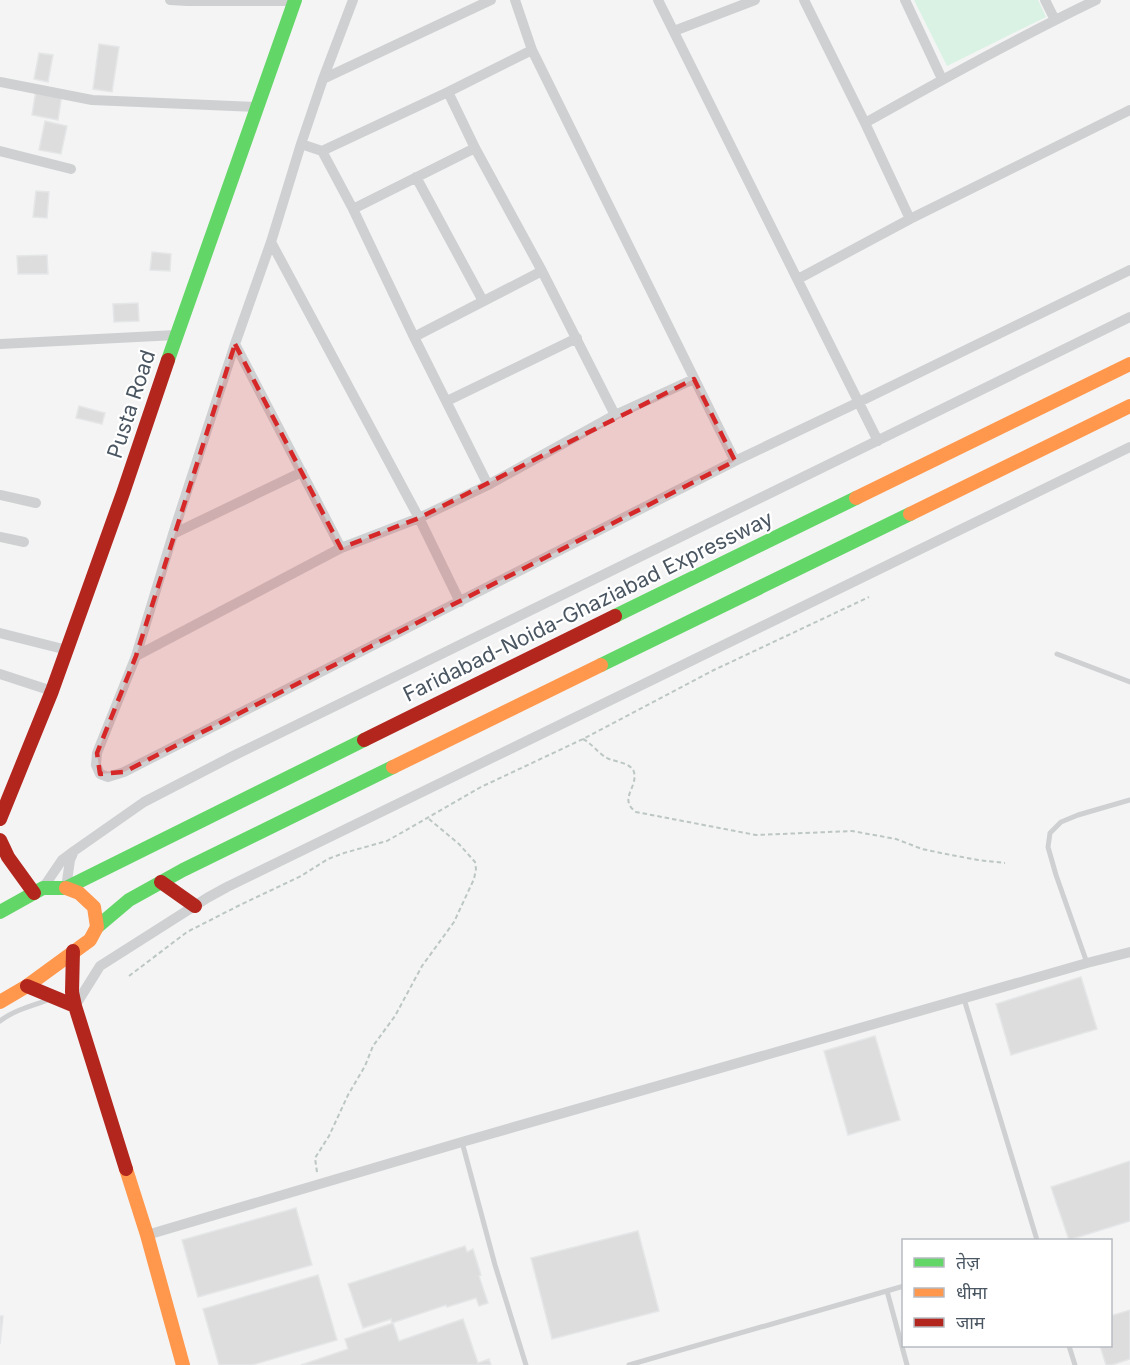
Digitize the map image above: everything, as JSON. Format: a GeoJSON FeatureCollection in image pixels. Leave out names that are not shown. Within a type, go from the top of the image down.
{"type":"FeatureCollection","features":[{"type":"Feature","properties":{"kind":"main road","name":"Pusta Road"},"geometry":{"type":"LineString","coordinates":[[0,819],[67,650],[295,1]]}},
{"type":"Feature","properties":{"kind":"main road","name":"Faridabad-Noida-Ghaziabad Expressway"},"geometry":{"type":"LineString","coordinates":[[0,912],[38,891],[66,888],[527,658],[1130,364]]}},
{"type":"Feature","properties":{"kind":"main road"},"geometry":{"type":"LineString","coordinates":[[0,1002],[27,987],[90,940],[97,927],[129,900],[193,865],[1130,406]]}},
{"type":"Feature","properties":{"kind":"main road"},"geometry":{"type":"LineString","coordinates":[[0,840],[8,857],[38,891]]}},
{"type":"Feature","properties":{"kind":"main road"},"geometry":{"type":"LineString","coordinates":[[161,882],[195,906]]}},
{"type":"Feature","properties":{"kind":"main road"},"geometry":{"type":"LineString","coordinates":[[66,888],[79,893],[94,907],[97,927]]}},
{"type":"Feature","properties":{"kind":"main road"},"geometry":{"type":"LineString","coordinates":[[73,951],[72,992],[75,1006],[147,1235],[183,1365]]}},
{"type":"Feature","properties":{"kind":"main road"},"geometry":{"type":"LineString","coordinates":[[27,987],[75,1006]]}},
{"type":"Feature","properties":{"kind":"street"},"geometry":{"type":"LineString","coordinates":[[170,0],[295,1]]}},
{"type":"Feature","properties":{"kind":"street"},"geometry":{"type":"LineString","coordinates":[[353,0],[301,144],[271,242],[172,534],[136,656],[97,753],[96,765],[100,774],[108,777],[124,772],[735,461],[1130,270]]}},
{"type":"Feature","properties":{"kind":"street"},"geometry":{"type":"LineString","coordinates":[[323,79],[491,0]]}},
{"type":"Feature","properties":{"kind":"street"},"geometry":{"type":"LineString","coordinates":[[515,0],[532,50],[735,461]]}},
{"type":"Feature","properties":{"kind":"street"},"geometry":{"type":"LineString","coordinates":[[658,0],[878,441]]}},
{"type":"Feature","properties":{"kind":"street"},"geometry":{"type":"LineString","coordinates":[[674,31],[755,0]]}},
{"type":"Feature","properties":{"kind":"street"},"geometry":{"type":"LineString","coordinates":[[804,0],[910,219]]}},
{"type":"Feature","properties":{"kind":"street"},"geometry":{"type":"LineString","coordinates":[[905,0],[942,79]]}},
{"type":"Feature","properties":{"kind":"street"},"geometry":{"type":"LineString","coordinates":[[1045,0],[1055,20]]}},
{"type":"Feature","properties":{"kind":"street"},"geometry":{"type":"LineString","coordinates":[[865,123],[942,79],[1096,0]]}},
{"type":"Feature","properties":{"kind":"street"},"geometry":{"type":"LineString","coordinates":[[322,151],[532,50]]}},
{"type":"Feature","properties":{"kind":"street"},"geometry":{"type":"LineString","coordinates":[[0,82],[92,100],[258,108]]}},
{"type":"Feature","properties":{"kind":"street"},"geometry":{"type":"LineString","coordinates":[[448,92],[615,415]]}},
{"type":"Feature","properties":{"kind":"street"},"geometry":{"type":"LineString","coordinates":[[798,279],[910,219],[1130,110]]}},
{"type":"Feature","properties":{"kind":"street"},"geometry":{"type":"LineString","coordinates":[[301,144],[322,151],[353,209],[488,484]]}},
{"type":"Feature","properties":{"kind":"street"},"geometry":{"type":"LineString","coordinates":[[353,209],[475,148]]}},
{"type":"Feature","properties":{"kind":"street"},"geometry":{"type":"LineString","coordinates":[[0,151],[71,169]]}},
{"type":"Feature","properties":{"kind":"street"},"geometry":{"type":"LineString","coordinates":[[416,177],[483,302]]}},
{"type":"Feature","properties":{"kind":"street"},"geometry":{"type":"LineString","coordinates":[[271,242],[419,518],[460,602]]}},
{"type":"Feature","properties":{"kind":"street"},"geometry":{"type":"LineString","coordinates":[[414,337],[542,271]]}},
{"type":"Feature","properties":{"kind":"street"},"geometry":{"type":"LineString","coordinates":[[38,891],[62,860],[144,802],[232,756],[1130,317]]}},
{"type":"Feature","properties":{"kind":"street"},"geometry":{"type":"LineString","coordinates":[[0,344],[176,335]]}},
{"type":"Feature","properties":{"kind":"street"},"geometry":{"type":"LineString","coordinates":[[447,401],[577,338]]}},
{"type":"Feature","properties":{"kind":"street"},"geometry":{"type":"LineString","coordinates":[[235,344],[341,548]]}},
{"type":"Feature","properties":{"kind":"street"},"geometry":{"type":"LineString","coordinates":[[136,656],[341,548],[419,518],[488,484],[615,415],[694,379]]}},
{"type":"Feature","properties":{"kind":"street"},"geometry":{"type":"LineString","coordinates":[[75,1006],[100,966],[195,906],[238,882],[1130,447]]}},
{"type":"Feature","properties":{"kind":"street"},"geometry":{"type":"LineString","coordinates":[[172,534],[302,472]]}},
{"type":"Feature","properties":{"kind":"street"},"geometry":{"type":"LineString","coordinates":[[0,495],[36,503]]}},
{"type":"Feature","properties":{"kind":"street"},"geometry":{"type":"LineString","coordinates":[[0,537],[24,542]]}},
{"type":"Feature","properties":{"kind":"street"},"geometry":{"type":"LineString","coordinates":[[0,633],[67,650]]}},
{"type":"Feature","properties":{"kind":"street"},"geometry":{"type":"LineString","coordinates":[[0,674],[52,691]]}},
{"type":"Feature","properties":{"kind":"street"},"geometry":{"type":"LineString","coordinates":[[66,888],[70,860],[74,851]]}},
{"type":"Feature","properties":{"kind":"street"},"geometry":{"type":"LineString","coordinates":[[147,1235],[462,1142],[1130,952]]}},
{"type":"Feature","properties":{"kind":"lane"},"geometry":{"type":"LineString","coordinates":[[1057,654],[1130,682]]}},
{"type":"Feature","properties":{"kind":"lane"},"geometry":{"type":"LineString","coordinates":[[1087,963],[1048,847],[1050,832],[1061,822],[1078,815],[1130,800]]}},
{"type":"Feature","properties":{"kind":"lane"},"geometry":{"type":"LineString","coordinates":[[0,1021],[17,1011],[55,998]]}},
{"type":"Feature","properties":{"kind":"lane"},"geometry":{"type":"LineString","coordinates":[[964,999],[1038,1239]]}},
{"type":"Feature","properties":{"kind":"lane"},"geometry":{"type":"LineString","coordinates":[[462,1142],[495,1265],[526,1365]]}},
{"type":"Feature","properties":{"kind":"lane"},"geometry":{"type":"LineString","coordinates":[[629,1365],[902,1286]]}},
{"type":"Feature","properties":{"kind":"lane"},"geometry":{"type":"LineString","coordinates":[[887,1291],[902,1346]]}},
{"type":"Feature","properties":{"kind":"lane"},"geometry":{"type":"LineString","coordinates":[[902,1347],[907,1365]]}},
{"type":"Feature","properties":{"kind":"lane"},"geometry":{"type":"LineString","coordinates":[[1069,1347],[1075,1365]]}},
{"type":"Feature","properties":{"kind":"path"},"geometry":{"type":"LineString","coordinates":[[129,976],[188,932],[301,876],[328,859],[387,841],[481,787],[583,739],[714,670],[869,597]]}},
{"type":"Feature","properties":{"kind":"path"},"geometry":{"type":"LineString","coordinates":[[583,739],[591,743],[606,758],[632,769],[634,776],[628,799],[630,807],[636,812],[756,835],[852,831],[896,839],[922,849],[1005,863]]}},
{"type":"Feature","properties":{"kind":"path"},"geometry":{"type":"LineString","coordinates":[[320,1183],[315,1162],[318,1152],[329,1136],[373,1046],[395,1016],[422,966],[454,922],[474,879],[475,862],[459,844],[428,818]]}},
{"type":"Feature","properties":{"kind":"highlighted area"},"geometry":{"type":"Polygon","coordinates":[[[235,344],[341,548],[419,518],[694,379],[735,461],[124,772],[100,774],[97,753],[136,656],[235,344]]]}},
{"type":"Feature","properties":{"kind":"green space"},"geometry":{"type":"Polygon","coordinates":[[[914,0],[1038,0],[1046,17],[947,66],[914,0]]]}},
{"type":"Feature","properties":{"kind":"building"},"geometry":{"type":"Polygon","coordinates":[[[99,44],[119,47],[112,92],[93,89],[99,44]]]}},
{"type":"Feature","properties":{"kind":"building"},"geometry":{"type":"Polygon","coordinates":[[[39,53],[53,55],[48,82],[34,79],[39,53]]]}},
{"type":"Feature","properties":{"kind":"building"},"geometry":{"type":"Polygon","coordinates":[[[36,90],[62,94],[58,120],[32,115],[36,90]]]}},
{"type":"Feature","properties":{"kind":"building"},"geometry":{"type":"Polygon","coordinates":[[[45,121],[67,126],[61,154],[39,150],[45,121]]]}},
{"type":"Feature","properties":{"kind":"building"},"geometry":{"type":"Polygon","coordinates":[[[36,191],[49,192],[47,218],[33,217],[36,191]]]}},
{"type":"Feature","properties":{"kind":"building"},"geometry":{"type":"Polygon","coordinates":[[[152,252],[171,254],[170,271],[150,270],[152,252]]]}},
{"type":"Feature","properties":{"kind":"building"},"geometry":{"type":"Polygon","coordinates":[[[47,255],[48,274],[18,274],[17,256],[47,255]]]}},
{"type":"Feature","properties":{"kind":"building"},"geometry":{"type":"Polygon","coordinates":[[[138,303],[139,321],[114,322],[113,304],[138,303]]]}},
{"type":"Feature","properties":{"kind":"building"},"geometry":{"type":"Polygon","coordinates":[[[79,406],[105,413],[102,424],[76,418],[79,406]]]}},
{"type":"Feature","properties":{"kind":"building"},"geometry":{"type":"Polygon","coordinates":[[[1081,977],[1097,1029],[1011,1055],[996,1004],[1081,977]]]}},
{"type":"Feature","properties":{"kind":"building"},"geometry":{"type":"Polygon","coordinates":[[[875,1036],[900,1120],[848,1135],[824,1051],[875,1036]]]}},
{"type":"Feature","properties":{"kind":"building"},"geometry":{"type":"Polygon","coordinates":[[[1130,1161],[1130,1221],[1069,1239],[1051,1187],[1130,1161]]]}},
{"type":"Feature","properties":{"kind":"building"},"geometry":{"type":"Polygon","coordinates":[[[296,1208],[312,1265],[198,1297],[182,1240],[296,1208]]]}},
{"type":"Feature","properties":{"kind":"building"},"geometry":{"type":"Polygon","coordinates":[[[638,1231],[659,1311],[552,1339],[531,1258],[638,1231]]]}},
{"type":"Feature","properties":{"kind":"building"},"geometry":{"type":"Polygon","coordinates":[[[465,1246],[467,1252],[473,1249],[488,1303],[479,1306],[476,1298],[447,1307],[446,1305],[392,1323],[391,1319],[363,1328],[348,1284],[465,1246]]]}},
{"type":"Feature","properties":{"kind":"building"},"geometry":{"type":"Polygon","coordinates":[[[318,1275],[337,1340],[252,1365],[219,1365],[203,1309],[318,1275]]]}},
{"type":"Feature","properties":{"kind":"building"},"geometry":{"type":"Polygon","coordinates":[[[1130,1310],[1130,1359],[1106,1365],[1100,1347],[1112,1347],[1112,1315],[1130,1310]]]}},
{"type":"Feature","properties":{"kind":"building"},"geometry":{"type":"Polygon","coordinates":[[[0,1316],[3,1316],[0,1344],[0,1316]]]}},
{"type":"Feature","properties":{"kind":"building"},"geometry":{"type":"Polygon","coordinates":[[[463,1319],[478,1363],[489,1359],[491,1365],[301,1365],[348,1349],[345,1339],[393,1323],[399,1341],[463,1319]]]}},
{"type":"Feature","properties":{"kind":"traffic: fast"},"geometry":{"type":"LineString","coordinates":[[168,360],[295,0]]}},
{"type":"Feature","properties":{"kind":"traffic: fast"},"geometry":{"type":"LineString","coordinates":[[615,616],[856,498]]}},
{"type":"Feature","properties":{"kind":"traffic: fast"},"geometry":{"type":"LineString","coordinates":[[601,665],[910,514]]}},
{"type":"Feature","properties":{"kind":"traffic: fast"},"geometry":{"type":"LineString","coordinates":[[0,912],[43,888],[66,888],[364,740]]}},
{"type":"Feature","properties":{"kind":"traffic: fast"},"geometry":{"type":"LineString","coordinates":[[97,927],[129,900],[183,870],[393,767]]}},
{"type":"Feature","properties":{"kind":"traffic: slow"},"geometry":{"type":"LineString","coordinates":[[856,498],[1130,364]]}},
{"type":"Feature","properties":{"kind":"traffic: slow"},"geometry":{"type":"LineString","coordinates":[[910,514],[1130,406]]}},
{"type":"Feature","properties":{"kind":"traffic: slow"},"geometry":{"type":"LineString","coordinates":[[393,767],[601,665]]}},
{"type":"Feature","properties":{"kind":"traffic: slow"},"geometry":{"type":"LineString","coordinates":[[0,1002],[27,986],[90,940],[97,927],[94,907],[79,893],[66,888]]}},
{"type":"Feature","properties":{"kind":"traffic: slow"},"geometry":{"type":"LineString","coordinates":[[126,1169],[183,1365]]}},
{"type":"Feature","properties":{"kind":"traffic: jam"},"geometry":{"type":"LineString","coordinates":[[0,819],[52,691],[168,360]]}},
{"type":"Feature","properties":{"kind":"traffic: jam"},"geometry":{"type":"LineString","coordinates":[[364,740],[615,616]]}},
{"type":"Feature","properties":{"kind":"traffic: jam"},"geometry":{"type":"LineString","coordinates":[[0,840],[8,857],[34,893]]}},
{"type":"Feature","properties":{"kind":"traffic: jam"},"geometry":{"type":"LineString","coordinates":[[161,882],[195,906]]}},
{"type":"Feature","properties":{"kind":"traffic: jam"},"geometry":{"type":"LineString","coordinates":[[73,951],[72,992],[75,1006],[126,1169]]}},
{"type":"Feature","properties":{"kind":"traffic: jam"},"geometry":{"type":"LineString","coordinates":[[27,986],[75,1006]]}}]}
